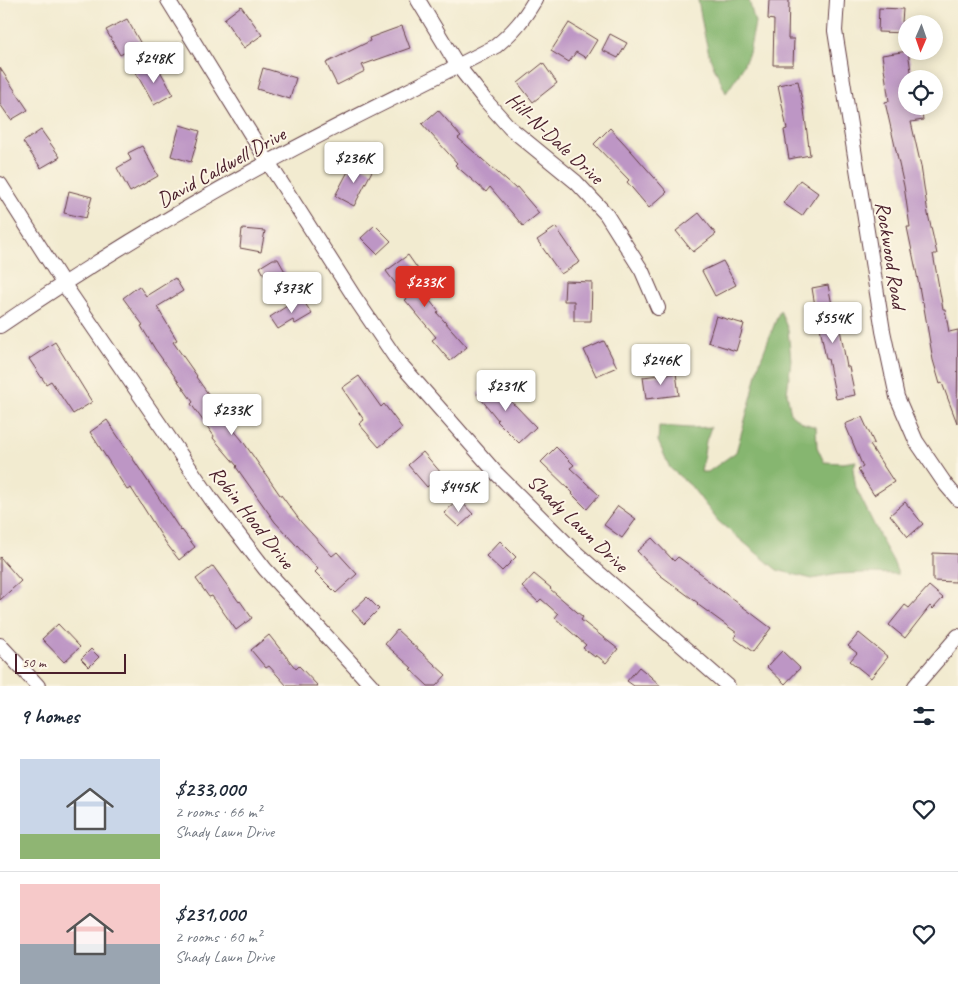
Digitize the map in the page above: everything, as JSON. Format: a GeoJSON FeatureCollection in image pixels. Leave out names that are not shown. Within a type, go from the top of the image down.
{"type":"FeatureCollection","features":[{"type":"Feature","properties":{"kind":"street","name":"Shady Lawn Drive"},"geometry":{"type":"LineString","coordinates":[[168,0],[268,162],[397,360],[497,474],[574,551],[728,686]]}},
{"type":"Feature","properties":{"kind":"street","name":"Hill-N-Dale Drive"},"geometry":{"type":"LineString","coordinates":[[418,0],[458,66],[485,100],[510,128],[576,182],[606,214],[642,271],[658,308]]}},
{"type":"Feature","properties":{"kind":"street","name":"David Caldwell Drive"},"geometry":{"type":"LineString","coordinates":[[0,326],[143,233],[268,162],[496,46],[524,18],[535,0]]}},
{"type":"Feature","properties":{"kind":"street","name":"Rockwood Road"},"geometry":{"type":"LineString","coordinates":[[837,0],[835,30],[883,331],[897,397],[916,441],[946,486],[958,499]]}},
{"type":"Feature","properties":{"kind":"street","name":"Robin Hood Drive"},"geometry":{"type":"LineString","coordinates":[[0,184],[64,283],[211,499],[265,569],[372,686]]}},
{"type":"Feature","properties":{"kind":"street"},"geometry":{"type":"LineString","coordinates":[[915,686],[958,636]]}},
{"type":"Feature","properties":{"kind":"street"},"geometry":{"type":"LineString","coordinates":[[0,645],[38,686]]}},
{"type":"Feature","properties":{"kind":"green space"},"geometry":{"type":"Polygon","coordinates":[[[698,0],[749,0],[755,23],[749,53],[739,74],[726,93],[710,58],[698,0]]]}},
{"type":"Feature","properties":{"kind":"green space"},"geometry":{"type":"Polygon","coordinates":[[[780,310],[788,330],[791,360],[787,393],[791,414],[803,423],[816,427],[817,447],[824,462],[843,463],[856,461],[853,469],[856,488],[898,574],[838,574],[812,579],[777,570],[718,521],[691,486],[670,468],[658,441],[659,426],[711,427],[706,441],[701,472],[708,472],[736,452],[759,364],[780,310]]]}},
{"type":"Feature","properties":{"kind":"building"},"geometry":{"type":"Polygon","coordinates":[[[769,0],[789,0],[788,39],[794,39],[793,65],[773,65],[774,20],[768,19],[769,0]]]}},
{"type":"Feature","properties":{"kind":"building"},"geometry":{"type":"Polygon","coordinates":[[[241,6],[262,35],[244,48],[224,19],[241,6]]]}},
{"type":"Feature","properties":{"kind":"building"},"geometry":{"type":"Polygon","coordinates":[[[879,8],[903,9],[903,15],[898,15],[898,33],[878,32],[879,8]]]}},
{"type":"Feature","properties":{"kind":"building"},"geometry":{"type":"Polygon","coordinates":[[[127,19],[141,44],[120,55],[106,30],[127,19]]]}},
{"type":"Feature","properties":{"kind":"building"},"geometry":{"type":"Polygon","coordinates":[[[569,23],[597,40],[586,58],[576,52],[569,62],[551,51],[569,23]]]}},
{"type":"Feature","properties":{"kind":"building"},"geometry":{"type":"Polygon","coordinates":[[[402,26],[410,48],[362,65],[365,71],[337,85],[326,63],[370,41],[369,38],[402,26]]]}},
{"type":"Feature","properties":{"kind":"building"},"geometry":{"type":"Polygon","coordinates":[[[610,34],[627,43],[618,58],[602,50],[610,34]]]}},
{"type":"Feature","properties":{"kind":"building"},"geometry":{"type":"Polygon","coordinates":[[[898,53],[898,60],[909,60],[911,70],[898,70],[898,115],[922,115],[923,120],[911,122],[937,254],[933,254],[943,309],[945,309],[949,332],[958,330],[957,423],[942,383],[940,384],[933,360],[907,227],[910,227],[904,186],[885,102],[889,101],[882,55],[898,53]]]}},
{"type":"Feature","properties":{"kind":"building"},"geometry":{"type":"Polygon","coordinates":[[[155,62],[173,94],[154,105],[136,73],[155,62]]]}},
{"type":"Feature","properties":{"kind":"building"},"geometry":{"type":"Polygon","coordinates":[[[543,63],[557,83],[533,102],[518,83],[543,63]]]}},
{"type":"Feature","properties":{"kind":"building"},"geometry":{"type":"Polygon","coordinates":[[[0,68],[28,110],[11,120],[0,104],[0,68]]]}},
{"type":"Feature","properties":{"kind":"building"},"geometry":{"type":"Polygon","coordinates":[[[263,68],[296,78],[290,99],[257,89],[263,68]]]}},
{"type":"Feature","properties":{"kind":"building"},"geometry":{"type":"Polygon","coordinates":[[[798,81],[810,155],[789,159],[784,130],[787,129],[778,85],[798,81]]]}},
{"type":"Feature","properties":{"kind":"building"},"geometry":{"type":"Polygon","coordinates":[[[438,110],[461,136],[458,138],[515,188],[517,187],[539,213],[523,226],[490,187],[486,192],[455,165],[457,163],[422,124],[438,110]]]}},
{"type":"Feature","properties":{"kind":"building"},"geometry":{"type":"Polygon","coordinates":[[[180,125],[200,131],[191,162],[171,156],[180,125]]]}},
{"type":"Feature","properties":{"kind":"building"},"geometry":{"type":"Polygon","coordinates":[[[610,128],[667,192],[649,208],[627,182],[629,180],[594,144],[610,128]]]}},
{"type":"Feature","properties":{"kind":"building"},"geometry":{"type":"Polygon","coordinates":[[[41,130],[60,157],[41,168],[23,142],[41,130]]]}},
{"type":"Feature","properties":{"kind":"building"},"geometry":{"type":"Polygon","coordinates":[[[142,146],[158,176],[130,192],[117,168],[131,160],[128,153],[142,146]]]}},
{"type":"Feature","properties":{"kind":"building"},"geometry":{"type":"Polygon","coordinates":[[[353,162],[372,171],[354,206],[335,196],[353,162]]]}},
{"type":"Feature","properties":{"kind":"building"},"geometry":{"type":"Polygon","coordinates":[[[800,180],[818,193],[802,216],[783,203],[800,180]]]}},
{"type":"Feature","properties":{"kind":"building"},"geometry":{"type":"Polygon","coordinates":[[[69,191],[92,197],[86,218],[64,213],[69,191]]]}},
{"type":"Feature","properties":{"kind":"building"},"geometry":{"type":"Polygon","coordinates":[[[699,213],[716,234],[693,252],[676,231],[699,213]]]}},
{"type":"Feature","properties":{"kind":"building"},"geometry":{"type":"Polygon","coordinates":[[[375,225],[391,241],[377,254],[361,238],[375,225]]]}},
{"type":"Feature","properties":{"kind":"building"},"geometry":{"type":"Polygon","coordinates":[[[556,227],[580,262],[561,274],[537,240],[556,227]]]}},
{"type":"Feature","properties":{"kind":"building"},"geometry":{"type":"Polygon","coordinates":[[[242,229],[265,231],[261,252],[240,248],[242,229]]]}},
{"type":"Feature","properties":{"kind":"building"},"geometry":{"type":"Polygon","coordinates":[[[408,255],[420,272],[412,279],[439,312],[437,313],[467,347],[450,361],[432,340],[436,337],[405,300],[407,299],[386,271],[408,255]]]}},
{"type":"Feature","properties":{"kind":"building"},"geometry":{"type":"Polygon","coordinates":[[[273,259],[278,259],[288,277],[270,286],[260,267],[273,259]]]}},
{"type":"Feature","properties":{"kind":"building"},"geometry":{"type":"Polygon","coordinates":[[[723,261],[736,285],[715,296],[702,271],[723,261]]]}},
{"type":"Feature","properties":{"kind":"building"},"geometry":{"type":"Polygon","coordinates":[[[175,278],[183,291],[157,307],[177,340],[173,342],[219,409],[217,410],[242,440],[301,522],[332,556],[337,552],[357,574],[336,593],[315,572],[318,569],[275,522],[237,466],[213,438],[214,436],[191,404],[193,402],[155,349],[141,326],[143,325],[123,298],[139,286],[146,296],[175,278]]]}},
{"type":"Feature","properties":{"kind":"building"},"geometry":{"type":"Polygon","coordinates":[[[565,281],[592,282],[591,321],[574,321],[574,301],[564,301],[565,281]]]}},
{"type":"Feature","properties":{"kind":"building"},"geometry":{"type":"Polygon","coordinates":[[[828,285],[837,330],[840,329],[847,367],[849,367],[855,395],[836,399],[812,288],[828,285]]]}},
{"type":"Feature","properties":{"kind":"building"},"geometry":{"type":"Polygon","coordinates":[[[301,297],[312,314],[295,324],[293,320],[278,329],[270,317],[301,297]]]}},
{"type":"Feature","properties":{"kind":"building"},"geometry":{"type":"Polygon","coordinates":[[[716,316],[744,324],[736,351],[708,342],[716,316]]]}},
{"type":"Feature","properties":{"kind":"building"},"geometry":{"type":"Polygon","coordinates":[[[604,341],[617,367],[596,376],[584,350],[604,341]]]}},
{"type":"Feature","properties":{"kind":"building"},"geometry":{"type":"Polygon","coordinates":[[[55,342],[92,402],[73,414],[51,381],[46,384],[29,359],[55,342]]]}},
{"type":"Feature","properties":{"kind":"building"},"geometry":{"type":"Polygon","coordinates":[[[676,373],[679,395],[646,399],[643,377],[676,373]]]}},
{"type":"Feature","properties":{"kind":"building"},"geometry":{"type":"Polygon","coordinates":[[[359,376],[381,407],[384,404],[402,428],[379,447],[359,424],[364,420],[342,388],[359,376]]]}},
{"type":"Feature","properties":{"kind":"building"},"geometry":{"type":"Polygon","coordinates":[[[493,381],[536,427],[519,443],[497,421],[477,394],[493,381]]]}},
{"type":"Feature","properties":{"kind":"building"},"geometry":{"type":"Polygon","coordinates":[[[862,417],[874,443],[870,445],[894,482],[874,495],[858,470],[863,467],[845,424],[862,417]]]}},
{"type":"Feature","properties":{"kind":"building"},"geometry":{"type":"Polygon","coordinates":[[[107,420],[181,531],[195,547],[179,560],[131,488],[127,490],[90,432],[107,420]]]}},
{"type":"Feature","properties":{"kind":"building"},"geometry":{"type":"Polygon","coordinates":[[[556,447],[574,465],[570,468],[599,495],[587,509],[541,462],[556,447]]]}},
{"type":"Feature","properties":{"kind":"building"},"geometry":{"type":"Polygon","coordinates":[[[423,452],[442,474],[427,487],[408,465],[423,452]]]}},
{"type":"Feature","properties":{"kind":"building"},"geometry":{"type":"Polygon","coordinates":[[[459,499],[473,514],[459,527],[444,513],[459,499]]]}},
{"type":"Feature","properties":{"kind":"building"},"geometry":{"type":"Polygon","coordinates":[[[905,502],[923,524],[908,537],[890,515],[905,502]]]}},
{"type":"Feature","properties":{"kind":"building"},"geometry":{"type":"Polygon","coordinates":[[[618,506],[636,519],[622,538],[604,525],[618,506]]]}},
{"type":"Feature","properties":{"kind":"building"},"geometry":{"type":"Polygon","coordinates":[[[652,538],[674,561],[678,557],[771,628],[753,652],[734,638],[737,633],[660,575],[637,551],[652,538]]]}},
{"type":"Feature","properties":{"kind":"building"},"geometry":{"type":"Polygon","coordinates":[[[500,541],[516,557],[502,571],[486,556],[500,541]]]}},
{"type":"Feature","properties":{"kind":"building"},"geometry":{"type":"Polygon","coordinates":[[[933,553],[957,554],[956,582],[933,581],[933,553]]]}},
{"type":"Feature","properties":{"kind":"building"},"geometry":{"type":"Polygon","coordinates":[[[0,557],[21,581],[0,600],[0,557]]]}},
{"type":"Feature","properties":{"kind":"building"},"geometry":{"type":"Polygon","coordinates":[[[213,566],[252,618],[236,630],[212,596],[209,597],[196,579],[213,566]]]}},
{"type":"Feature","properties":{"kind":"building"},"geometry":{"type":"Polygon","coordinates":[[[534,574],[583,617],[581,620],[618,649],[606,663],[583,648],[586,645],[555,618],[558,614],[541,599],[538,602],[522,587],[534,574]]]}},
{"type":"Feature","properties":{"kind":"building"},"geometry":{"type":"Polygon","coordinates":[[[929,586],[943,598],[933,609],[930,606],[905,638],[889,625],[905,605],[909,608],[929,586]]]}},
{"type":"Feature","properties":{"kind":"building"},"geometry":{"type":"Polygon","coordinates":[[[367,597],[379,609],[364,624],[352,611],[367,597]]]}},
{"type":"Feature","properties":{"kind":"building"},"geometry":{"type":"Polygon","coordinates":[[[58,624],[80,647],[64,662],[42,639],[58,624]]]}},
{"type":"Feature","properties":{"kind":"building"},"geometry":{"type":"Polygon","coordinates":[[[397,630],[446,675],[436,686],[428,686],[410,669],[412,668],[385,644],[397,630]]]}},
{"type":"Feature","properties":{"kind":"building"},"geometry":{"type":"Polygon","coordinates":[[[859,633],[888,657],[871,678],[850,661],[857,653],[848,646],[859,633]]]}},
{"type":"Feature","properties":{"kind":"building"},"geometry":{"type":"Polygon","coordinates":[[[269,635],[296,669],[299,666],[318,686],[287,686],[269,666],[266,668],[251,650],[269,635]]]}},
{"type":"Feature","properties":{"kind":"building"},"geometry":{"type":"Polygon","coordinates":[[[91,649],[99,657],[89,667],[81,659],[91,649]]]}},
{"type":"Feature","properties":{"kind":"building"},"geometry":{"type":"Polygon","coordinates":[[[782,651],[800,668],[785,684],[767,667],[782,651]]]}},
{"type":"Feature","properties":{"kind":"building"},"geometry":{"type":"Polygon","coordinates":[[[639,667],[661,686],[634,686],[627,681],[639,667]]]}}]}
